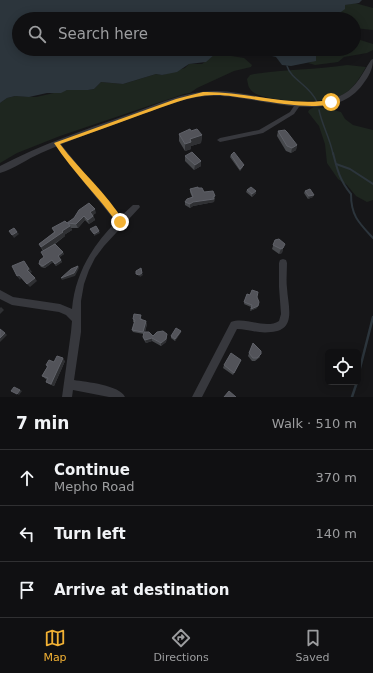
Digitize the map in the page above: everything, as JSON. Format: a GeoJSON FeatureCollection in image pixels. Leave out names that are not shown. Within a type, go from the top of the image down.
{"type":"FeatureCollection","features":[{"type":"Feature","properties":{"kind":"street"},"geometry":{"type":"LineString","coordinates":[[0,170],[25,156],[57,143],[177,100],[203,94],[224,94],[298,104],[319,104],[342,99],[357,88],[372,63]]}},
{"type":"Feature","properties":{"kind":"street"},"geometry":{"type":"LineString","coordinates":[[220,140],[261,132],[292,113],[298,104]]}},
{"type":"Feature","properties":{"kind":"street"},"geometry":{"type":"LineString","coordinates":[[57,143],[71,163],[104,200],[120,222]]}},
{"type":"Feature","properties":{"kind":"street"},"geometry":{"type":"LineString","coordinates":[[68,397],[76,332],[76,299],[91,256],[120,222],[136,207]]}},
{"type":"Feature","properties":{"kind":"street"},"geometry":{"type":"LineString","coordinates":[[197,397],[234,325],[243,324],[269,328],[278,327],[283,322],[286,315],[283,291],[283,263]]}},
{"type":"Feature","properties":{"kind":"street"},"geometry":{"type":"LineString","coordinates":[[0,294],[12,301],[60,308],[69,312],[76,319]]}},
{"type":"Feature","properties":{"kind":"street"},"geometry":{"type":"LineString","coordinates":[[70,384],[114,393],[120,397]]}},
{"type":"Feature","properties":{"kind":"shaded area"},"geometry":{"type":"Polygon","coordinates":[[[0,0],[362,0],[359,3],[345,5],[345,9],[341,12],[12,12],[12,56],[213,56],[206,62],[189,64],[177,72],[162,75],[156,74],[123,84],[101,82],[94,89],[67,90],[61,93],[47,93],[29,97],[15,96],[7,98],[0,103],[0,0]]]}},
{"type":"Feature","properties":{"kind":"shaded area"},"geometry":{"type":"Polygon","coordinates":[[[355,3],[373,8],[373,30],[361,29],[361,12],[341,12],[345,5],[355,3]]]}},
{"type":"Feature","properties":{"kind":"shaded area"},"geometry":{"type":"Polygon","coordinates":[[[361,40],[373,44],[373,50],[361,54],[361,40]]]}},
{"type":"Feature","properties":{"kind":"shaded area"},"geometry":{"type":"Polygon","coordinates":[[[213,56],[232,56],[244,58],[252,65],[251,67],[234,71],[197,88],[190,93],[60,136],[17,153],[0,163],[0,103],[7,98],[15,96],[36,97],[67,90],[94,89],[101,82],[123,84],[156,74],[162,75],[185,68],[189,64],[202,64],[213,56]]]}},
{"type":"Feature","properties":{"kind":"shaded area"},"geometry":{"type":"Polygon","coordinates":[[[272,56],[316,56],[316,61],[291,66],[282,65],[276,57],[272,56]]]}},
{"type":"Feature","properties":{"kind":"shaded area"},"geometry":{"type":"Polygon","coordinates":[[[315,56],[350,56],[344,57],[338,62],[315,65],[308,63],[311,62],[315,56]]]}},
{"type":"Feature","properties":{"kind":"shaded area"},"geometry":{"type":"Polygon","coordinates":[[[347,65],[366,67],[349,91],[332,99],[309,101],[282,100],[260,95],[253,92],[248,86],[247,79],[250,75],[254,74],[347,65]]]}},
{"type":"Feature","properties":{"kind":"shaded area"},"geometry":{"type":"Polygon","coordinates":[[[314,107],[326,108],[341,112],[345,119],[353,125],[373,130],[373,200],[367,202],[356,196],[347,185],[338,179],[327,163],[325,144],[319,126],[308,112],[314,107]]]}},
{"type":"Feature","properties":{"kind":"building"},"geometry":{"type":"Polygon","coordinates":[[[190,129],[191,131],[197,129],[202,135],[190,139],[191,142],[185,144],[179,134],[190,129]]]}},
{"type":"Feature","properties":{"kind":"building"},"geometry":{"type":"Polygon","coordinates":[[[285,130],[297,145],[292,148],[287,146],[278,131],[285,130]]]}},
{"type":"Feature","properties":{"kind":"building"},"geometry":{"type":"Polygon","coordinates":[[[192,152],[201,161],[195,165],[185,156],[192,152]]]}},
{"type":"Feature","properties":{"kind":"building"},"geometry":{"type":"Polygon","coordinates":[[[234,152],[244,165],[240,169],[231,155],[234,152]]]}},
{"type":"Feature","properties":{"kind":"building"},"geometry":{"type":"Polygon","coordinates":[[[198,187],[202,188],[204,192],[213,191],[215,196],[213,197],[214,199],[193,202],[190,204],[185,202],[187,199],[193,197],[190,189],[198,187]]]}},
{"type":"Feature","properties":{"kind":"building"},"geometry":{"type":"Polygon","coordinates":[[[251,187],[256,191],[252,194],[247,190],[251,187]]]}},
{"type":"Feature","properties":{"kind":"building"},"geometry":{"type":"Polygon","coordinates":[[[310,189],[314,195],[309,196],[305,191],[310,189]]]}},
{"type":"Feature","properties":{"kind":"building"},"geometry":{"type":"Polygon","coordinates":[[[89,203],[95,209],[90,212],[93,216],[88,220],[84,216],[76,224],[68,223],[70,226],[41,247],[39,244],[55,232],[52,228],[65,221],[67,223],[74,218],[79,210],[89,203]]]}},
{"type":"Feature","properties":{"kind":"building"},"geometry":{"type":"Polygon","coordinates":[[[96,226],[99,231],[94,234],[90,229],[96,226]]]}},
{"type":"Feature","properties":{"kind":"building"},"geometry":{"type":"Polygon","coordinates":[[[14,228],[17,232],[12,235],[9,231],[14,228]]]}},
{"type":"Feature","properties":{"kind":"building"},"geometry":{"type":"Polygon","coordinates":[[[279,239],[285,244],[281,249],[273,245],[275,240],[279,239]]]}},
{"type":"Feature","properties":{"kind":"building"},"geometry":{"type":"Polygon","coordinates":[[[55,244],[63,252],[58,256],[61,260],[55,264],[52,260],[43,266],[39,264],[40,260],[44,257],[41,252],[55,244]]]}},
{"type":"Feature","properties":{"kind":"building"},"geometry":{"type":"Polygon","coordinates":[[[24,261],[29,269],[27,270],[35,278],[27,284],[19,275],[17,276],[12,266],[24,261]]]}},
{"type":"Feature","properties":{"kind":"building"},"geometry":{"type":"Polygon","coordinates":[[[78,266],[74,273],[61,278],[71,269],[78,266]]]}},
{"type":"Feature","properties":{"kind":"building"},"geometry":{"type":"Polygon","coordinates":[[[141,268],[142,273],[139,275],[136,274],[136,271],[141,268]]]}},
{"type":"Feature","properties":{"kind":"building"},"geometry":{"type":"Polygon","coordinates":[[[252,290],[258,292],[257,297],[259,302],[258,306],[251,309],[252,305],[244,302],[247,294],[250,295],[252,290]]]}},
{"type":"Feature","properties":{"kind":"building"},"geometry":{"type":"Polygon","coordinates":[[[134,314],[141,315],[140,319],[146,321],[143,332],[132,330],[135,320],[133,319],[134,314]]]}},
{"type":"Feature","properties":{"kind":"building"},"geometry":{"type":"Polygon","coordinates":[[[176,328],[181,331],[175,339],[171,336],[176,328]]]}},
{"type":"Feature","properties":{"kind":"building"},"geometry":{"type":"Polygon","coordinates":[[[0,329],[5,333],[0,338],[0,329]]]}},
{"type":"Feature","properties":{"kind":"building"},"geometry":{"type":"Polygon","coordinates":[[[163,331],[167,334],[166,339],[161,343],[152,338],[145,340],[143,337],[144,332],[149,332],[153,336],[157,332],[163,331]]]}},
{"type":"Feature","properties":{"kind":"building"},"geometry":{"type":"Polygon","coordinates":[[[253,343],[261,351],[261,354],[257,358],[253,358],[249,353],[253,343]]]}},
{"type":"Feature","properties":{"kind":"building"},"geometry":{"type":"Polygon","coordinates":[[[231,353],[241,360],[234,373],[224,365],[231,353]]]}},
{"type":"Feature","properties":{"kind":"building"},"geometry":{"type":"Polygon","coordinates":[[[57,356],[63,358],[51,384],[46,382],[48,378],[42,376],[48,366],[46,365],[49,360],[54,362],[57,356]]]}},
{"type":"Feature","properties":{"kind":"building"},"geometry":{"type":"Polygon","coordinates":[[[14,387],[20,390],[17,394],[11,391],[14,387]]]}},
{"type":"Feature","properties":{"kind":"building"},"geometry":{"type":"Polygon","coordinates":[[[229,391],[236,397],[224,397],[229,391]]]}},
{"type":"Feature","properties":{"kind":"waterway"},"geometry":{"type":"LineString","coordinates":[[287,66],[292,75],[310,91],[317,102]]}},
{"type":"Feature","properties":{"kind":"waterway"},"geometry":{"type":"LineString","coordinates":[[319,110],[333,154]]}},
{"type":"Feature","properties":{"kind":"waterway"},"geometry":{"type":"LineString","coordinates":[[333,153],[336,164]]}},
{"type":"Feature","properties":{"kind":"waterway"},"geometry":{"type":"LineString","coordinates":[[336,164],[350,169],[373,184]]}},
{"type":"Feature","properties":{"kind":"waterway"},"geometry":{"type":"LineString","coordinates":[[336,164],[342,180],[351,194],[354,214],[373,238]]}},
{"type":"Feature","properties":{"kind":"waterway"},"geometry":{"type":"LineString","coordinates":[[361,364],[373,317]]}},
{"type":"Feature","properties":{"kind":"waterway"},"geometry":{"type":"LineString","coordinates":[[352,397],[356,385]]}},
{"type":"Feature","properties":{"kind":"route"},"geometry":{"type":"LineString","coordinates":[[120,222],[104,200],[80,174],[57,143],[177,100],[203,94],[217,93],[298,104],[319,104],[331,102]]}}]}
